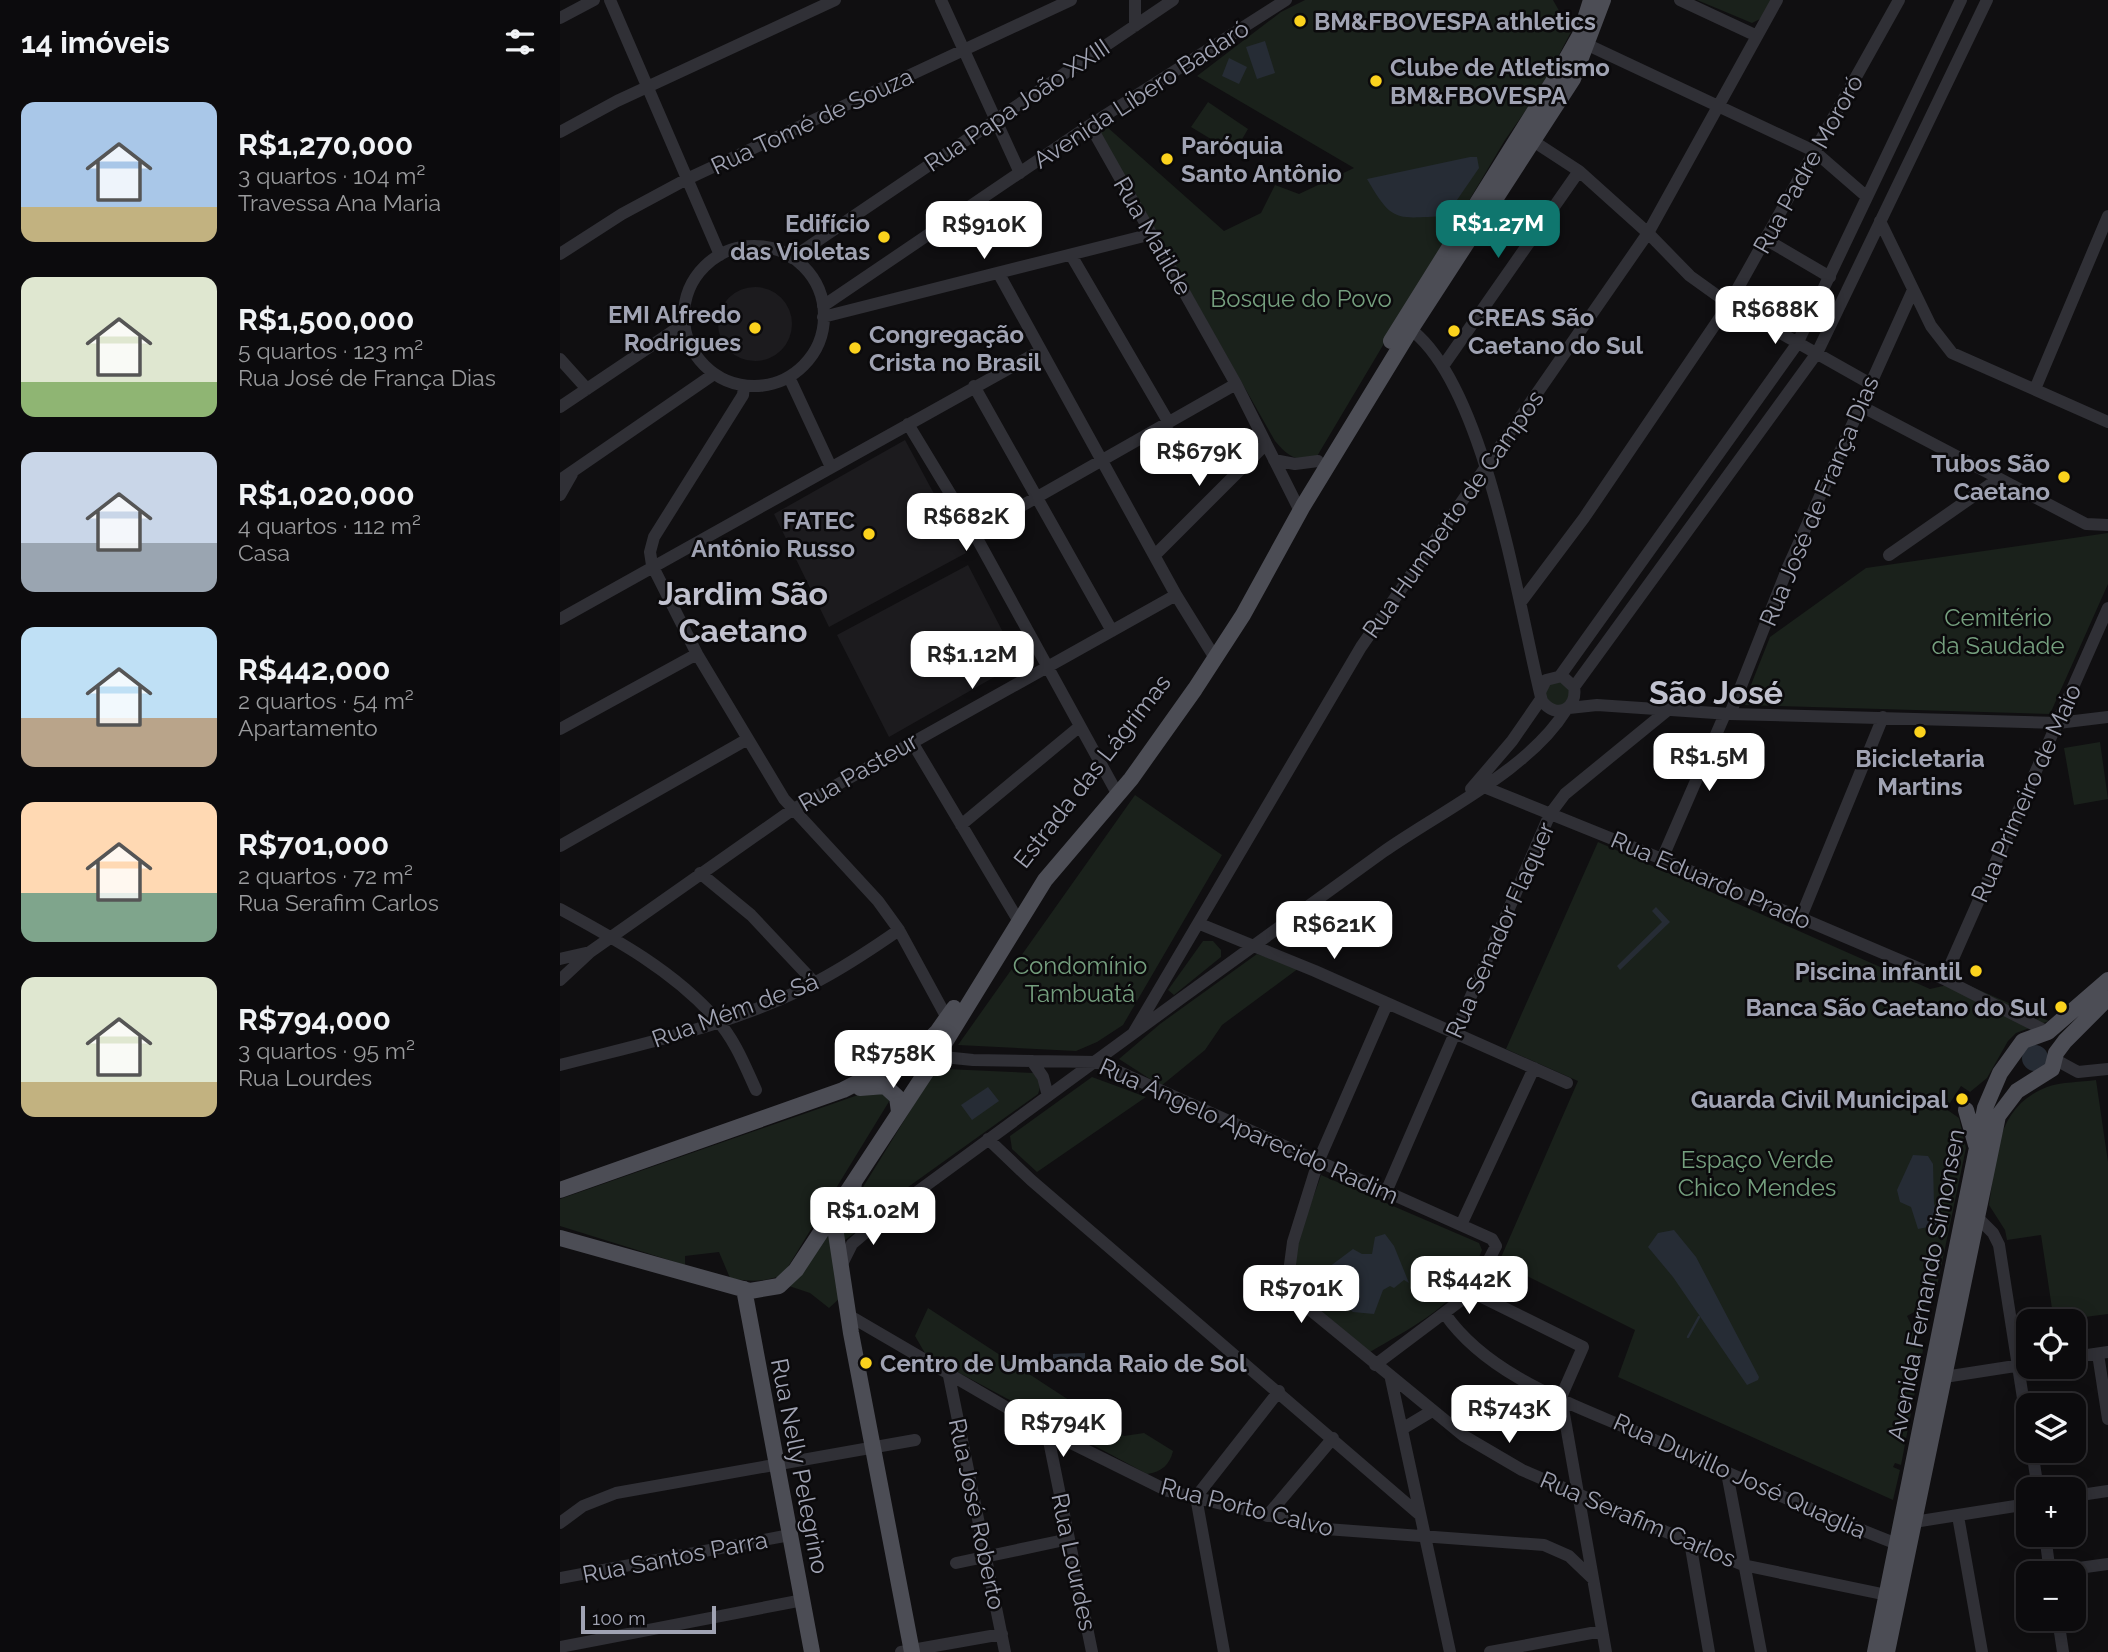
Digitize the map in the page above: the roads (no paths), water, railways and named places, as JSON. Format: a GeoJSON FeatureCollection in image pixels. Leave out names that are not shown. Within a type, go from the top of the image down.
{"type":"FeatureCollection","features":[{"type":"Feature","properties":{"kind":"main road"},"geometry":{"type":"LineString","coordinates":[[1582,0],[1583,26]]}},
{"type":"Feature","properties":{"kind":"main road","name":"Estrada das Lágrimas"},"geometry":{"type":"LineString","coordinates":[[1297,506],[1559,72],[1583,26],[1601,1]]}},
{"type":"Feature","properties":{"kind":"main road","name":"Estrada das Lágrimas"},"geometry":{"type":"LineString","coordinates":[[744,1289],[769,1290],[788,1279],[936,1058],[1043,870],[1115,791],[1212,654],[1243,615],[1318,461],[1573,79],[1588,46],[1601,1]]}},
{"type":"Feature","properties":{"kind":"main road","name":"Estrada das Lágrimas"},"geometry":{"type":"LineString","coordinates":[[560,1190],[843,1090],[910,1056],[936,1034],[1016,917]]}},
{"type":"Feature","properties":{"kind":"main road","name":"Avenida Fernando Simonsen"},"geometry":{"type":"LineString","coordinates":[[1887,1652],[1914,1522],[1977,1149],[1990,1096],[2023,1041],[2042,1034],[2108,980]]}},
{"type":"Feature","properties":{"kind":"main road","name":"Avenida Fernando Simonsen"},"geometry":{"type":"LineString","coordinates":[[1875,1652],[1897,1544],[1977,1217],[1998,1116],[2008,1101],[2035,1078],[2045,1075],[2056,1057],[2108,998]]}},
{"type":"Feature","properties":{"kind":"main road"},"geometry":{"type":"LineString","coordinates":[[2042,1034],[2056,1057]]}},
{"type":"Feature","properties":{"kind":"main road"},"geometry":{"type":"LineString","coordinates":[[2015,1054],[2020,1071],[2035,1078]]}},
{"type":"Feature","properties":{"kind":"main road"},"geometry":{"type":"LineString","coordinates":[[910,1056],[905,1076],[915,1080],[922,1077]]}},
{"type":"Feature","properties":{"kind":"main road"},"geometry":{"type":"LineString","coordinates":[[843,1090],[886,1086],[897,1097],[899,1112]]}},
{"type":"Feature","properties":{"kind":"main road"},"geometry":{"type":"LineString","coordinates":[[1966,1110],[1977,1149]]}},
{"type":"Feature","properties":{"kind":"main road"},"geometry":{"type":"LineString","coordinates":[[855,1179],[850,1199],[858,1213],[872,1217],[887,1214]]}},
{"type":"Feature","properties":{"kind":"main road"},"geometry":{"type":"LineString","coordinates":[[833,1214],[848,1315],[908,1651]]}},
{"type":"Feature","properties":{"kind":"main road"},"geometry":{"type":"LineString","coordinates":[[560,1238],[744,1289]]}},
{"type":"Feature","properties":{"kind":"main road","name":"Rua Nelly Pelegrino"},"geometry":{"type":"LineString","coordinates":[[744,1289],[811,1652]]}},
{"type":"Feature","properties":{"kind":"street"},"geometry":{"type":"LineString","coordinates":[[560,18],[594,0]]}},
{"type":"Feature","properties":{"kind":"street"},"geometry":{"type":"LineString","coordinates":[[610,0],[720,255]]}},
{"type":"Feature","properties":{"kind":"street"},"geometry":{"type":"LineString","coordinates":[[560,132],[647,86],[835,0]]}},
{"type":"Feature","properties":{"kind":"street"},"geometry":{"type":"LineString","coordinates":[[941,0],[1020,173]]}},
{"type":"Feature","properties":{"kind":"street","name":"Rua Tomé de Souza"},"geometry":{"type":"LineString","coordinates":[[560,254],[622,214],[687,179],[1071,0]]}},
{"type":"Feature","properties":{"kind":"street"},"geometry":{"type":"LineString","coordinates":[[1135,0],[1135,26]]}},
{"type":"Feature","properties":{"kind":"street","name":"Rua Papa João XXIII"},"geometry":{"type":"LineString","coordinates":[[792,258],[1173,0]]}},
{"type":"Feature","properties":{"kind":"street","name":"Avenida Líbero Badaró"},"geometry":{"type":"LineString","coordinates":[[823,311],[1090,125],[1286,0]]}},
{"type":"Feature","properties":{"kind":"street"},"geometry":{"type":"LineString","coordinates":[[1680,0],[1757,36]]}},
{"type":"Feature","properties":{"kind":"street","name":"Rua Humberto de Campos"},"geometry":{"type":"LineString","coordinates":[[1134,1032],[1361,647],[1648,233],[1777,0]]}},
{"type":"Feature","properties":{"kind":"street","name":"Rua Padre Mororó"},"geometry":{"type":"LineString","coordinates":[[1521,603],[1584,518],[1729,304],[1768,240],[1814,151],[1899,0]]}},
{"type":"Feature","properties":{"kind":"street"},"geometry":{"type":"LineString","coordinates":[[1479,785],[1541,695],[1546,680],[1559,676],[1797,344],[1961,0]]}},
{"type":"Feature","properties":{"kind":"street"},"geometry":{"type":"LineString","coordinates":[[841,1268],[852,1244],[887,1214],[1097,1062],[1134,1032],[1479,785],[1510,766],[1547,735],[1575,699],[1575,688],[1816,353],[1987,0]]}},
{"type":"Feature","properties":{"kind":"street"},"geometry":{"type":"LineString","coordinates":[[1941,41],[1964,51]]}},
{"type":"Feature","properties":{"kind":"street"},"geometry":{"type":"LineString","coordinates":[[1588,46],[1814,151],[1867,197]]}},
{"type":"Feature","properties":{"kind":"street","name":"Rua Matilde"},"geometry":{"type":"LineString","coordinates":[[1090,125],[1237,383],[1297,506]]}},
{"type":"Feature","properties":{"kind":"street"},"geometry":{"type":"LineString","coordinates":[[1533,141],[1579,171],[1648,233],[1690,276],[1729,304],[1869,383]]}},
{"type":"Feature","properties":{"kind":"street"},"geometry":{"type":"LineString","coordinates":[[1443,366],[1579,171]]}},
{"type":"Feature","properties":{"kind":"street"},"geometry":{"type":"LineString","coordinates":[[2035,389],[2108,216]]}},
{"type":"Feature","properties":{"kind":"street"},"geometry":{"type":"LineString","coordinates":[[1881,221],[1939,339],[1952,353],[2108,422]]}},
{"type":"Feature","properties":{"kind":"street"},"geometry":{"type":"LineString","coordinates":[[823,311],[999,274],[1152,234]]}},
{"type":"Feature","properties":{"kind":"street"},"geometry":{"type":"LineString","coordinates":[[1768,240],[1830,277]]}},
{"type":"Feature","properties":{"kind":"street"},"geometry":{"type":"LineString","coordinates":[[760,246],[792,258],[817,287],[823,311],[822,331],[810,358],[789,377],[767,385],[744,386],[714,374],[692,349],[685,323],[688,293],[696,276],[720,255],[743,247],[760,246]]}},
{"type":"Feature","properties":{"kind":"street"},"geometry":{"type":"LineString","coordinates":[[1071,254],[1169,423]]}},
{"type":"Feature","properties":{"kind":"street"},"geometry":{"type":"LineString","coordinates":[[999,274],[1176,595],[1212,654]]}},
{"type":"Feature","properties":{"kind":"street","name":"Rua José de França Dias"},"geometry":{"type":"LineString","coordinates":[[1662,859],[1728,714],[1788,567],[1859,405],[1913,290]]}},
{"type":"Feature","properties":{"kind":"street"},"geometry":{"type":"LineString","coordinates":[[560,407],[685,323]]}},
{"type":"Feature","properties":{"kind":"street"},"geometry":{"type":"LineString","coordinates":[[1406,326],[1443,366],[1486,467],[1521,603],[1541,695],[1552,710],[1597,705],[1728,714],[2058,723],[2108,717]]}},
{"type":"Feature","properties":{"kind":"street"},"geometry":{"type":"LineString","coordinates":[[560,618],[830,465],[1040,351]]}},
{"type":"Feature","properties":{"kind":"street"},"geometry":{"type":"LineString","coordinates":[[560,359],[587,389]]}},
{"type":"Feature","properties":{"kind":"street"},"geometry":{"type":"LineString","coordinates":[[560,480],[714,374]]}},
{"type":"Feature","properties":{"kind":"street"},"geometry":{"type":"LineString","coordinates":[[789,377],[830,465]]}},
{"type":"Feature","properties":{"kind":"street"},"geometry":{"type":"LineString","coordinates":[[974,533],[1237,383]]}},
{"type":"Feature","properties":{"kind":"street"},"geometry":{"type":"LineString","coordinates":[[744,386],[743,395],[654,537],[650,552],[652,565],[697,654],[746,740],[792,810],[850,870],[899,930],[947,1018]]}},
{"type":"Feature","properties":{"kind":"street"},"geometry":{"type":"LineString","coordinates":[[974,386],[1112,631]]}},
{"type":"Feature","properties":{"kind":"street"},"geometry":{"type":"LineString","coordinates":[[1859,405],[2086,524],[2108,525]]}},
{"type":"Feature","properties":{"kind":"street"},"geometry":{"type":"LineString","coordinates":[[908,424],[974,533],[1115,791]]}},
{"type":"Feature","properties":{"kind":"street"},"geometry":{"type":"LineString","coordinates":[[1155,555],[1266,444]]}},
{"type":"Feature","properties":{"kind":"street"},"geometry":{"type":"LineString","coordinates":[[1275,460],[1295,464],[1318,461]]}},
{"type":"Feature","properties":{"kind":"street"},"geometry":{"type":"LineString","coordinates":[[560,495],[574,471]]}},
{"type":"Feature","properties":{"kind":"street"},"geometry":{"type":"LineString","coordinates":[[1889,555],[1997,479]]}},
{"type":"Feature","properties":{"kind":"street","name":"Rua Pasteur"},"geometry":{"type":"LineString","coordinates":[[560,980],[590,952],[792,810],[1176,595]]}},
{"type":"Feature","properties":{"kind":"street","name":"Rua Primeiro de Maio"},"geometry":{"type":"LineString","coordinates":[[1944,979],[2108,608]]}},
{"type":"Feature","properties":{"kind":"street"},"geometry":{"type":"LineString","coordinates":[[1529,641],[1538,660],[1597,705]]}},
{"type":"Feature","properties":{"kind":"street"},"geometry":{"type":"LineString","coordinates":[[560,729],[697,654]]}},
{"type":"Feature","properties":{"kind":"street","name":"Rua Senador Flaquer"},"geometry":{"type":"LineString","coordinates":[[1386,1192],[1550,814],[1564,794],[1669,709]]}},
{"type":"Feature","properties":{"kind":"street"},"geometry":{"type":"LineString","coordinates":[[1801,917],[1884,717]]}},
{"type":"Feature","properties":{"kind":"street"},"geometry":{"type":"LineString","coordinates":[[961,825],[1079,727]]}},
{"type":"Feature","properties":{"kind":"street"},"geometry":{"type":"LineString","coordinates":[[560,846],[746,740]]}},
{"type":"Feature","properties":{"kind":"street"},"geometry":{"type":"LineString","coordinates":[[912,742],[1016,917]]}},
{"type":"Feature","properties":{"kind":"street"},"geometry":{"type":"LineString","coordinates":[[1499,757],[1510,766]]}},
{"type":"Feature","properties":{"kind":"street","name":"Rua Eduardo Prado"},"geometry":{"type":"LineString","coordinates":[[1479,785],[1662,859],[1944,979],[2042,1034]]}},
{"type":"Feature","properties":{"kind":"street"},"geometry":{"type":"LineString","coordinates":[[700,873],[751,915],[814,983]]}},
{"type":"Feature","properties":{"kind":"street"},"geometry":{"type":"LineString","coordinates":[[560,909],[668,975],[718,1021],[737,1050],[757,1090]]}},
{"type":"Feature","properties":{"kind":"street"},"geometry":{"type":"LineString","coordinates":[[1200,924],[1567,1083]]}},
{"type":"Feature","properties":{"kind":"street","name":"Rua Mém de Sá"},"geometry":{"type":"LineString","coordinates":[[560,1066],[718,1021],[814,983],[899,930]]}},
{"type":"Feature","properties":{"kind":"street"},"geometry":{"type":"LineString","coordinates":[[560,959],[590,952]]}},
{"type":"Feature","properties":{"kind":"street","name":"Rua Serafim Carlos"},"geometry":{"type":"LineString","coordinates":[[1387,1004],[1318,1162],[1293,1242],[1289,1272],[1302,1303],[1391,1379],[1495,1456],[1744,1565],[1887,1595]]}},
{"type":"Feature","properties":{"kind":"street","name":"Rua Ângelo Aparecido Radim"},"geometry":{"type":"LineString","coordinates":[[910,1056],[1097,1062],[1492,1239],[1496,1246],[1472,1292]]}},
{"type":"Feature","properties":{"kind":"street"},"geometry":{"type":"LineString","coordinates":[[2056,1057],[2073,1071],[2108,1069]]}},
{"type":"Feature","properties":{"kind":"street"},"geometry":{"type":"LineString","coordinates":[[1032,1061],[1043,1077],[1048,1096]]}},
{"type":"Feature","properties":{"kind":"street"},"geometry":{"type":"LineString","coordinates":[[1461,1225],[1534,1068]]}},
{"type":"Feature","properties":{"kind":"street"},"geometry":{"type":"LineString","coordinates":[[988,1139],[1031,1180],[1420,1515]]}},
{"type":"Feature","properties":{"kind":"street"},"geometry":{"type":"LineString","coordinates":[[1977,1217],[1993,1233],[1999,1245],[2016,1329]]}},
{"type":"Feature","properties":{"kind":"street"},"geometry":{"type":"LineString","coordinates":[[1375,1365],[1472,1292],[1583,1347],[1561,1397],[1606,1652]]}},
{"type":"Feature","properties":{"kind":"street","name":"Rua Duvillo José Quaglia"},"geometry":{"type":"LineString","coordinates":[[1445,1314],[1461,1335],[1520,1378],[1727,1473],[1897,1544]]}},
{"type":"Feature","properties":{"kind":"street","name":"Rua Porto Calvo"},"geometry":{"type":"LineString","coordinates":[[848,1315],[948,1376],[1144,1481],[1267,1516],[1326,1529],[1544,1545],[1569,1556],[1593,1579]]}},
{"type":"Feature","properties":{"kind":"street"},"geometry":{"type":"LineString","coordinates":[[2103,1353],[2108,1419]]}},
{"type":"Feature","properties":{"kind":"street"},"geometry":{"type":"LineString","coordinates":[[1937,1378],[2016,1365]]}},
{"type":"Feature","properties":{"kind":"street","name":"Rua José Roberto"},"geometry":{"type":"LineString","coordinates":[[948,1376],[1005,1652]]}},
{"type":"Feature","properties":{"kind":"street"},"geometry":{"type":"LineString","coordinates":[[1391,1379],[1450,1652]]}},
{"type":"Feature","properties":{"kind":"street"},"geometry":{"type":"LineString","coordinates":[[1224,1652],[1196,1497],[1279,1391]]}},
{"type":"Feature","properties":{"kind":"street"},"geometry":{"type":"LineString","coordinates":[[1402,1429],[1432,1411]]}},
{"type":"Feature","properties":{"kind":"street","name":"Rua Lourdes"},"geometry":{"type":"LineString","coordinates":[[1047,1431],[1093,1652]]}},
{"type":"Feature","properties":{"kind":"street"},"geometry":{"type":"LineString","coordinates":[[1267,1516],[1333,1438]]}},
{"type":"Feature","properties":{"kind":"street"},"geometry":{"type":"LineString","coordinates":[[560,1523],[583,1506],[616,1493],[915,1440]]}},
{"type":"Feature","properties":{"kind":"street"},"geometry":{"type":"LineString","coordinates":[[1727,1473],[1761,1652]]}},
{"type":"Feature","properties":{"kind":"street"},"geometry":{"type":"LineString","coordinates":[[1390,1489],[1412,1476]]}},
{"type":"Feature","properties":{"kind":"street"},"geometry":{"type":"LineString","coordinates":[[2086,1494],[2108,1491]]}},
{"type":"Feature","properties":{"kind":"street"},"geometry":{"type":"LineString","coordinates":[[1914,1522],[2016,1506]]}},
{"type":"Feature","properties":{"kind":"street"},"geometry":{"type":"LineString","coordinates":[[1958,1516],[1982,1652]]}},
{"type":"Feature","properties":{"kind":"street","name":"Rua Santos Parra"},"geometry":{"type":"LineString","coordinates":[[560,1578],[790,1535]]}},
{"type":"Feature","properties":{"kind":"street"},"geometry":{"type":"LineString","coordinates":[[956,1563],[1069,1539]]}},
{"type":"Feature","properties":{"kind":"street"},"geometry":{"type":"LineString","coordinates":[[1690,1542],[1709,1652]]}},
{"type":"Feature","properties":{"kind":"street"},"geometry":{"type":"LineString","coordinates":[[2086,1567],[2108,1564]]}},
{"type":"Feature","properties":{"kind":"street"},"geometry":{"type":"LineString","coordinates":[[560,1647],[803,1600]]}},
{"type":"Feature","properties":{"kind":"street"},"geometry":{"type":"LineString","coordinates":[[1490,1652],[1602,1630]]}},
{"type":"Feature","properties":{"kind":"street"},"geometry":{"type":"LineString","coordinates":[[2059,1631],[2063,1652]]}},
{"type":"Feature","properties":{"kind":"street"},"geometry":{"type":"LineString","coordinates":[[908,1651],[1002,1634]]}},
{"type":"Feature","properties":{"kind":"waterway"},"geometry":{"type":"LineString","coordinates":[[1688,1337],[1699,1317]]}},
{"type":"Feature","properties":{"kind":"place","name":"BM&FBOVESPA athletics"},"geometry":{"type":"Point","coordinates":[1300,21]}},
{"type":"Feature","properties":{"kind":"place","name":"Clube de Atletismo BM&FBOVESPA"},"geometry":{"type":"Point","coordinates":[1376,81]}},
{"type":"Feature","properties":{"kind":"place","name":"Paróquia Santo Antônio"},"geometry":{"type":"Point","coordinates":[1167,159]}},
{"type":"Feature","properties":{"kind":"place","name":"Edifício das Violetas"},"geometry":{"type":"Point","coordinates":[884,237]}},
{"type":"Feature","properties":{"kind":"place","name":"EMI Alfredo Rodrigues"},"geometry":{"type":"Point","coordinates":[755,328]}},
{"type":"Feature","properties":{"kind":"place","name":"CREAS São Caetano do Sul"},"geometry":{"type":"Point","coordinates":[1454,331]}},
{"type":"Feature","properties":{"kind":"place","name":"Congregação Crista no Brasil"},"geometry":{"type":"Point","coordinates":[855,348]}},
{"type":"Feature","properties":{"kind":"place","name":"Tubos São Caetano"},"geometry":{"type":"Point","coordinates":[2064,477]}},
{"type":"Feature","properties":{"kind":"place","name":"FATEC Antônio Russo"},"geometry":{"type":"Point","coordinates":[869,534]}},
{"type":"Feature","properties":{"kind":"place","name":"Bicicletaria Martins"},"geometry":{"type":"Point","coordinates":[1920,732]}},
{"type":"Feature","properties":{"kind":"place","name":"Piscina infantil"},"geometry":{"type":"Point","coordinates":[1976,971]}},
{"type":"Feature","properties":{"kind":"place","name":"Banca São Caetano do Sul"},"geometry":{"type":"Point","coordinates":[2061,1007]}},
{"type":"Feature","properties":{"kind":"place","name":"Guarda Civil Municipal"},"geometry":{"type":"Point","coordinates":[1962,1099]}},
{"type":"Feature","properties":{"kind":"place","name":"Centro de Umbanda Raio de Sol"},"geometry":{"type":"Point","coordinates":[866,1363]}},
{"type":"Feature","properties":{"kind":"district","name":"Jardim São Caetano"},"geometry":{"type":"Point","coordinates":[743,612]}},
{"type":"Feature","properties":{"kind":"district","name":"São José"},"geometry":{"type":"Point","coordinates":[1716,692]}},
{"type":"Feature","properties":{"kind":"park label","name":"Bosque do Povo"},"geometry":{"type":"Point","coordinates":[1301,298]}},
{"type":"Feature","properties":{"kind":"park label","name":"Cemitério da Saudade"},"geometry":{"type":"Point","coordinates":[1998,631]}},
{"type":"Feature","properties":{"kind":"park label","name":"Condomínio Tambuatá"},"geometry":{"type":"Point","coordinates":[1080,979]}},
{"type":"Feature","properties":{"kind":"park label","name":"Espaço Verde Chico Mendes"},"geometry":{"type":"Point","coordinates":[1757,1173]}}]}
